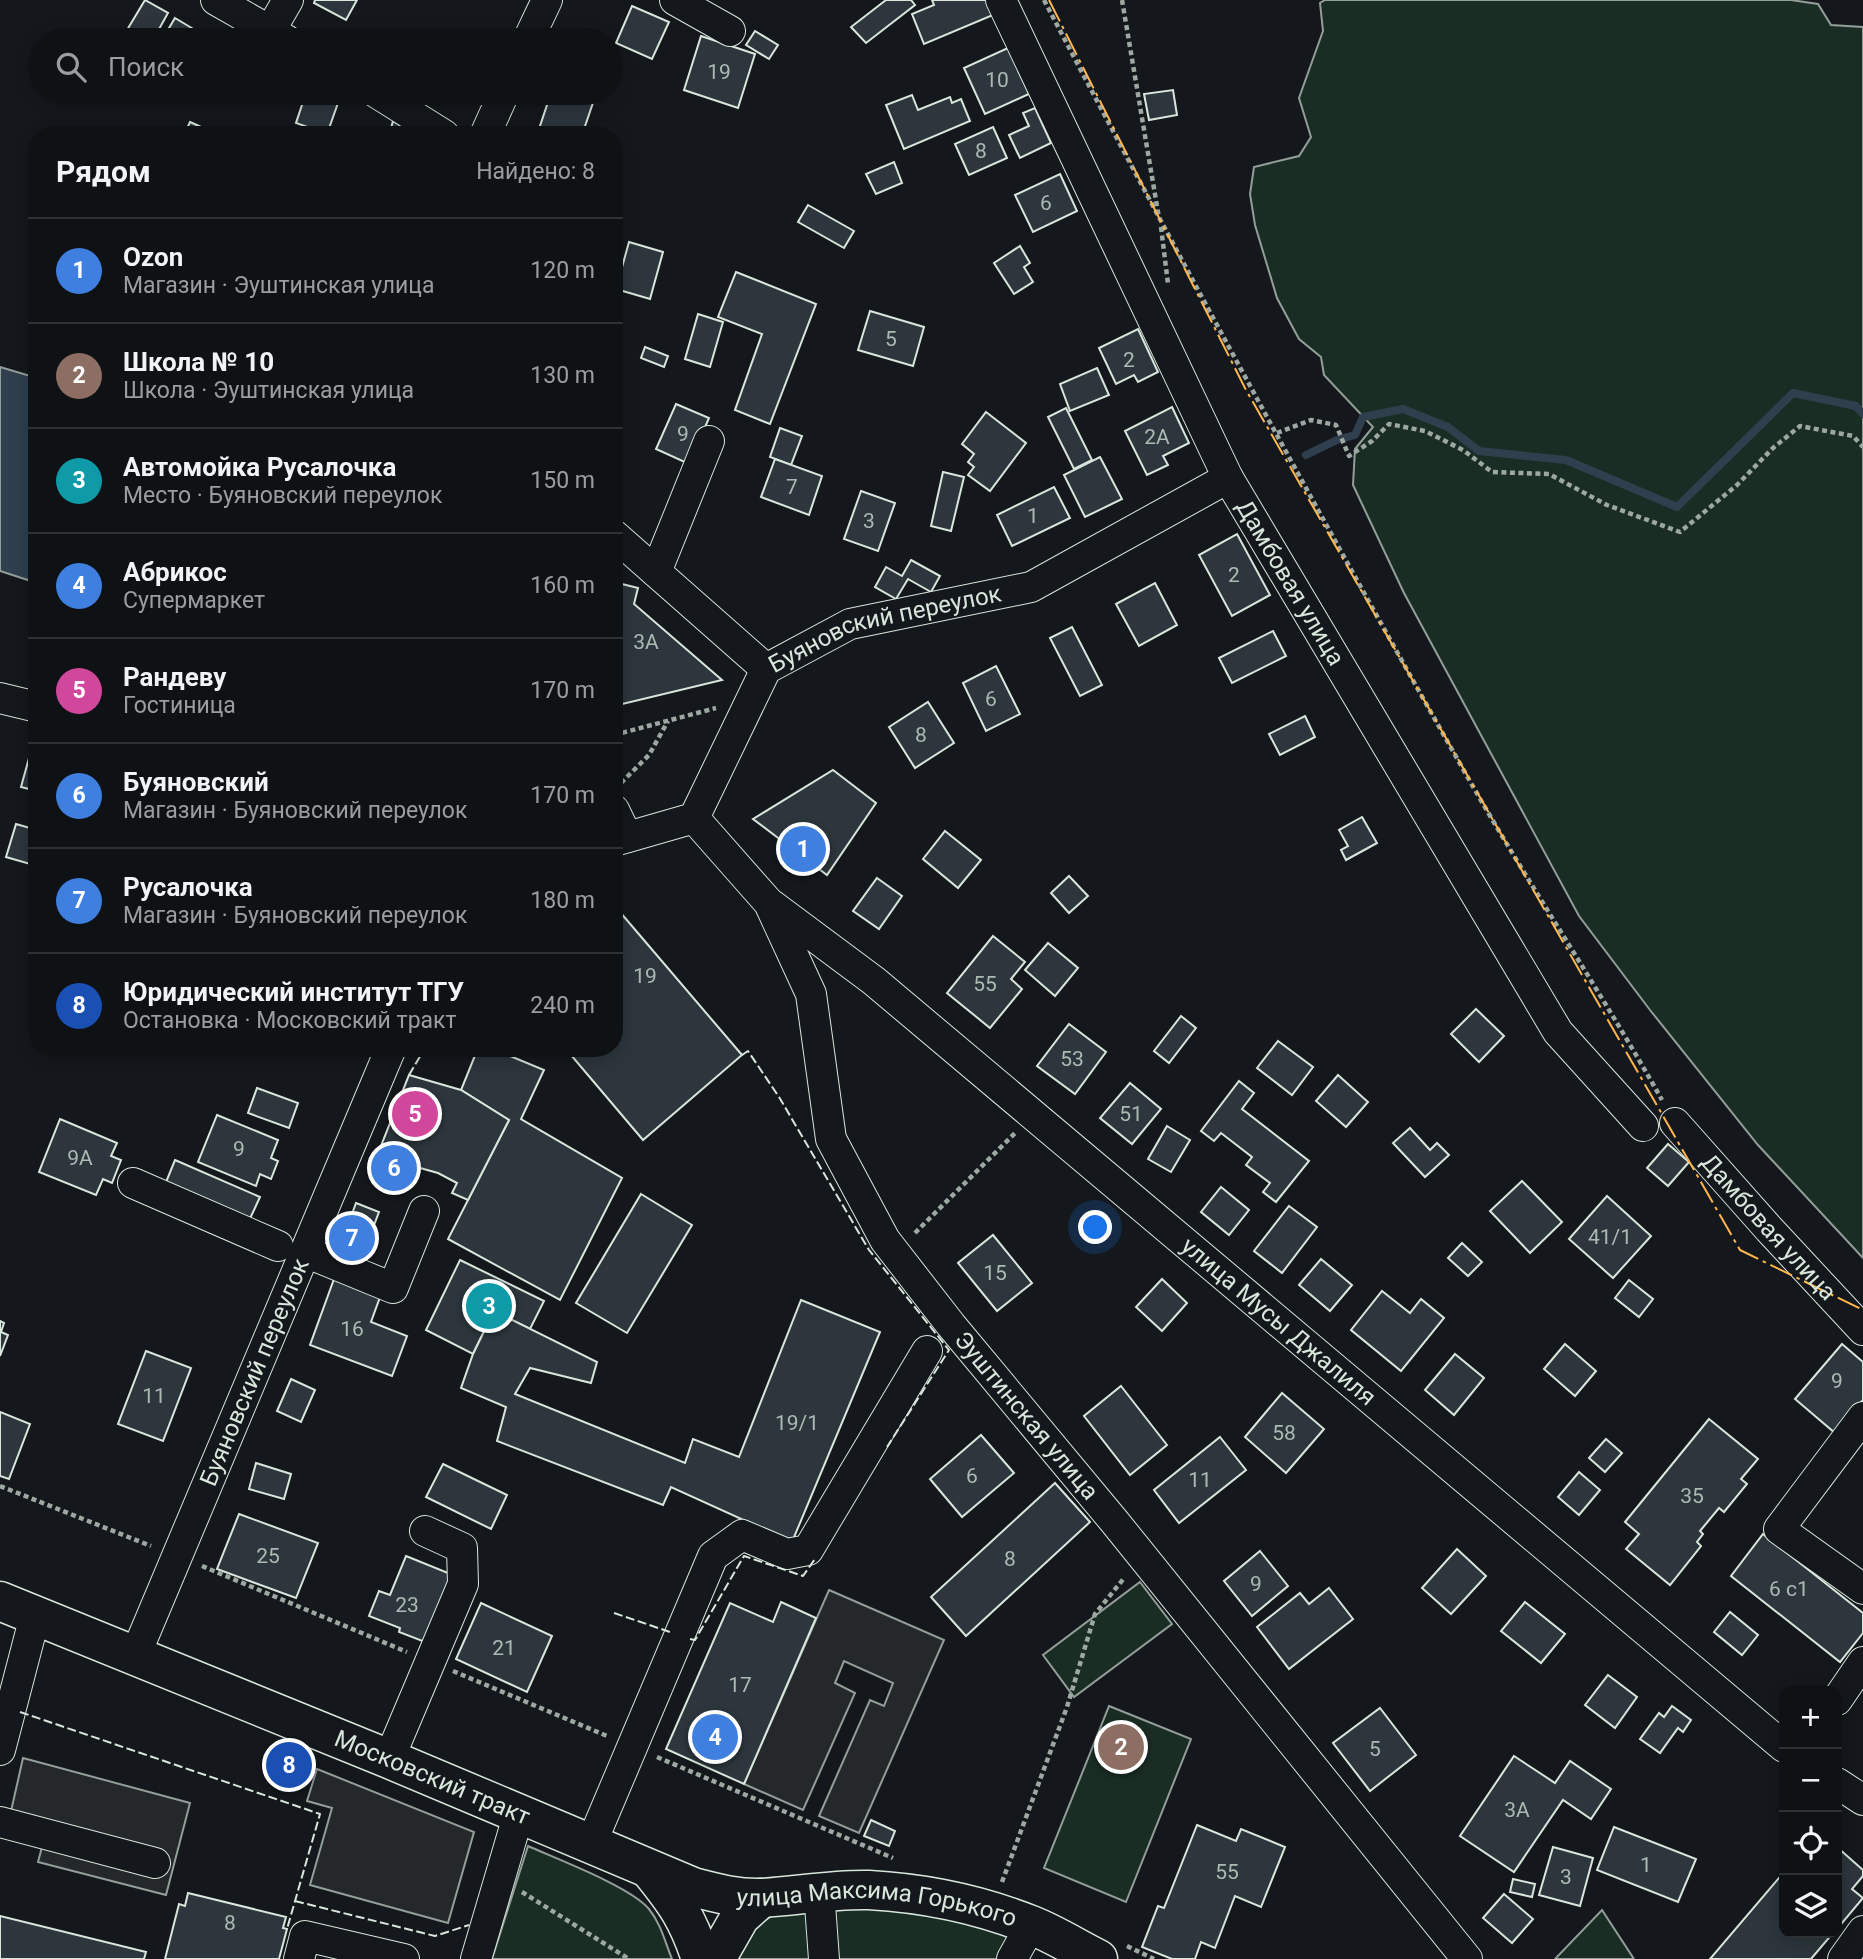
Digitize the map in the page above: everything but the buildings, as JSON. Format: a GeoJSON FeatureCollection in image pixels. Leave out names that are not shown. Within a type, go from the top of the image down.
{"type":"FeatureCollection","features":[{"type":"Feature","properties":{"kind":"main road","name":"Московский тракт"},"geometry":{"type":"LineString","coordinates":[[0,1601],[389,1759],[650,1870],[680,1908],[701,1959]]}},
{"type":"Feature","properties":{"kind":"main road","name":"улица Максима Горького"},"geometry":{"type":"LineString","coordinates":[[650,1870],[693,1887],[726,1896],[761,1898],[819,1891],[868,1890],[913,1895],[963,1904],[1108,1951]]}},
{"type":"Feature","properties":{"kind":"main road"},"geometry":{"type":"LineString","coordinates":[[716,1959],[740,1917],[761,1898]]}},
{"type":"Feature","properties":{"kind":"street"},"geometry":{"type":"LineString","coordinates":[[216,0],[264,28]]}},
{"type":"Feature","properties":{"kind":"street"},"geometry":{"type":"LineString","coordinates":[[280,28],[288,0]]}},
{"type":"Feature","properties":{"kind":"street"},"geometry":{"type":"LineString","coordinates":[[534,28],[547,0]]}},
{"type":"Feature","properties":{"kind":"street"},"geometry":{"type":"LineString","coordinates":[[675,0],[730,31]]}},
{"type":"Feature","properties":{"kind":"street","name":"Дамбовая улица"},"geometry":{"type":"LineString","coordinates":[[1001,0],[1228,478],[1558,1032],[1643,1126]]}},
{"type":"Feature","properties":{"kind":"street"},"geometry":{"type":"LineString","coordinates":[[396,105],[430,126]]}},
{"type":"Feature","properties":{"kind":"street"},"geometry":{"type":"LineString","coordinates":[[489,126],[499,105]]}},
{"type":"Feature","properties":{"kind":"street"},"geometry":{"type":"LineString","coordinates":[[656,572],[709,441]]}},
{"type":"Feature","properties":{"kind":"street","name":"Буяновский переулок"},"geometry":{"type":"LineString","coordinates":[[694,818],[766,669],[850,624],[1031,587],[1228,478]]}},
{"type":"Feature","properties":{"kind":"street"},"geometry":{"type":"LineString","coordinates":[[623,542],[766,669]]}},
{"type":"Feature","properties":{"kind":"street"},"geometry":{"type":"LineString","coordinates":[[0,698],[28,705]]}},
{"type":"Feature","properties":{"kind":"street"},"geometry":{"type":"LineString","coordinates":[[623,838],[694,818]]}},
{"type":"Feature","properties":{"kind":"street","name":"Эуштинская улица"},"geometry":{"type":"LineString","coordinates":[[694,818],[769,903],[811,994],[831,1139],[885,1240],[951,1325],[1142,1556],[1467,1959]]}},
{"type":"Feature","properties":{"kind":"street","name":"улица Мусы Джалиля"},"geometry":{"type":"LineString","coordinates":[[769,903],[874,981],[1779,1743]]}},
{"type":"Feature","properties":{"kind":"street","name":"Буяновский переулок"},"geometry":{"type":"LineString","coordinates":[[135,1656],[177,1556],[291,1249],[387,1057]]}},
{"type":"Feature","properties":{"kind":"street","name":"Дамбовая улица"},"geometry":{"type":"LineString","coordinates":[[1675,1123],[1863,1331]]}},
{"type":"Feature","properties":{"kind":"street"},"geometry":{"type":"LineString","coordinates":[[132,1183],[393,1288],[424,1211]]}},
{"type":"Feature","properties":{"kind":"street"},"geometry":{"type":"LineString","coordinates":[[591,1844],[713,1556],[742,1535],[787,1555],[808,1550],[927,1351]]}},
{"type":"Feature","properties":{"kind":"street"},"geometry":{"type":"LineString","coordinates":[[1863,1417],[1779,1529],[1863,1589]]}},
{"type":"Feature","properties":{"kind":"street"},"geometry":{"type":"LineString","coordinates":[[389,1759],[463,1584],[462,1548],[425,1531]]}},
{"type":"Feature","properties":{"kind":"street"},"geometry":{"type":"LineString","coordinates":[[0,1750],[35,1616]]}},
{"type":"Feature","properties":{"kind":"street"},"geometry":{"type":"LineString","coordinates":[[1842,1693],[1863,1662]]}},
{"type":"Feature","properties":{"kind":"street"},"geometry":{"type":"LineString","coordinates":[[1842,1786],[1863,1800]]}},
{"type":"Feature","properties":{"kind":"street"},"geometry":{"type":"LineString","coordinates":[[476,1959],[519,1813]]}},
{"type":"Feature","properties":{"kind":"street"},"geometry":{"type":"LineString","coordinates":[[0,1822],[155,1863]]}},
{"type":"Feature","properties":{"kind":"street"},"geometry":{"type":"LineString","coordinates":[[819,1891],[824,1959]]}},
{"type":"Feature","properties":{"kind":"street"},"geometry":{"type":"LineString","coordinates":[[1012,1959],[1031,1925]]}},
{"type":"Feature","properties":{"kind":"street"},"geometry":{"type":"LineString","coordinates":[[1843,1959],[1863,1931]]}},
{"type":"Feature","properties":{"kind":"street"},"geometry":{"type":"LineString","coordinates":[[299,1959],[304,1936],[404,1959]]}},
{"type":"Feature","properties":{"kind":"path"},"geometry":{"type":"LineString","coordinates":[[1044,0],[1160,222],[1465,772],[1633,1048],[1675,1123]]}},
{"type":"Feature","properties":{"kind":"path"},"geometry":{"type":"LineString","coordinates":[[1122,0],[1160,222]]}},
{"type":"Feature","properties":{"kind":"path"},"geometry":{"type":"LineString","coordinates":[[1277,433],[1311,420],[1336,425],[1349,456],[1373,441],[1389,424],[1425,430],[1463,450],[1492,472],[1549,474],[1607,505],[1680,532],[1737,485],[1800,425],[1853,436],[1863,447]]}},
{"type":"Feature","properties":{"kind":"path"},"geometry":{"type":"LineString","coordinates":[[623,733],[751,698]]}},
{"type":"Feature","properties":{"kind":"path"},"geometry":{"type":"LineString","coordinates":[[623,780],[649,755],[669,720]]}},
{"type":"Feature","properties":{"kind":"path"},"geometry":{"type":"LineString","coordinates":[[895,1253],[1033,1115]]}},
{"type":"Feature","properties":{"kind":"path"},"geometry":{"type":"LineString","coordinates":[[0,1486],[177,1556],[894,1858]]}},
{"type":"Feature","properties":{"kind":"path"},"geometry":{"type":"LineString","coordinates":[[999,1889],[1068,1707],[1095,1615],[1142,1556]]}},
{"type":"Feature","properties":{"kind":"path"},"geometry":{"type":"LineString","coordinates":[[498,1885],[524,1893],[629,1959]]}},
{"type":"Feature","properties":{"kind":"path"},"geometry":{"type":"LineString","coordinates":[[1108,1951],[1154,1959]]}},
{"type":"Feature","properties":{"kind":"green space"},"geometry":{"type":"Polygon","coordinates":[[[1325,0],[1791,0],[1818,4],[1831,25],[1863,27],[1863,1258],[1758,1145],[1579,916],[1404,593],[1353,485],[1355,449],[1373,427],[1324,375],[1321,357],[1299,339],[1277,298],[1255,225],[1250,194],[1254,167],[1299,156],[1311,137],[1299,98],[1323,31],[1320,3],[1325,0]]]}},
{"type":"Feature","properties":{"kind":"green space"},"geometry":{"type":"Polygon","coordinates":[[[1140,1582],[1172,1624],[1074,1697],[1043,1655],[1140,1582]]]}},
{"type":"Feature","properties":{"kind":"green space"},"geometry":{"type":"Polygon","coordinates":[[[1109,1706],[1191,1739],[1126,1902],[1044,1868],[1109,1706]]]}},
{"type":"Feature","properties":{"kind":"green space"},"geometry":{"type":"Polygon","coordinates":[[[528,1846],[593,1874],[640,1901],[657,1921],[672,1959],[492,1959],[528,1846]]]}},
{"type":"Feature","properties":{"kind":"green space"},"geometry":{"type":"Polygon","coordinates":[[[831,1903],[925,1910],[1014,1935],[1001,1959],[834,1959],[831,1903]]]}},
{"type":"Feature","properties":{"kind":"green space"},"geometry":{"type":"Polygon","coordinates":[[[809,1906],[813,1959],[736,1959],[755,1925],[784,1910],[809,1906]]]}},
{"type":"Feature","properties":{"kind":"green space"},"geometry":{"type":"Polygon","coordinates":[[[1602,1910],[1634,1959],[1555,1959],[1602,1910]]]}},
{"type":"Feature","properties":{"kind":"shaded area"},"geometry":{"type":"Polygon","coordinates":[[[829,1590],[944,1640],[859,1833],[819,1816],[870,1700],[884,1706],[893,1683],[844,1661],[835,1683],[855,1693],[803,1810],[744,1784],[829,1590]]]}},
{"type":"Feature","properties":{"kind":"shaded area"},"geometry":{"type":"Polygon","coordinates":[[[23,1758],[190,1803],[166,1895],[38,1862],[42,1847],[5,1838],[23,1758]]]}},
{"type":"Feature","properties":{"kind":"shaded area"},"geometry":{"type":"Polygon","coordinates":[[[317,1769],[474,1832],[448,1923],[310,1885],[332,1808],[307,1801],[317,1769]]]}},
{"type":"Feature","properties":{"kind":"water"},"geometry":{"type":"Polygon","coordinates":[[[0,367],[28,375],[28,580],[0,571],[0,367]]]}},
{"type":"Feature","properties":{"kind":"waterway"},"geometry":{"type":"LineString","coordinates":[[1306,455],[1337,440],[1355,435],[1363,417],[1403,409],[1448,427],[1479,451],[1566,460],[1677,507],[1793,393],[1856,406],[1863,414]]}},
{"type":"Feature","properties":{"kind":"fence"},"geometry":{"type":"LineString","coordinates":[[742,1055],[748,1051],[779,1097],[869,1250],[949,1350],[887,1447]]}},
{"type":"Feature","properties":{"kind":"fence"},"geometry":{"type":"LineString","coordinates":[[409,1075],[420,1057]]}},
{"type":"Feature","properties":{"kind":"fence"},"geometry":{"type":"LineString","coordinates":[[690,1639],[695,1640],[744,1556],[803,1576],[815,1559]]}},
{"type":"Feature","properties":{"kind":"fence"},"geometry":{"type":"LineString","coordinates":[[614,1613],[670,1632]]}},
{"type":"Feature","properties":{"kind":"fence"},"geometry":{"type":"LineString","coordinates":[[20,1712],[320,1814],[287,1929]]}},
{"type":"Feature","properties":{"kind":"fence"},"geometry":{"type":"LineString","coordinates":[[295,1901],[435,1936],[469,1925]]}},
{"type":"Feature","properties":{"kind":"power"},"geometry":{"type":"LineString","coordinates":[[1049,0],[1246,390],[1740,1250],[1863,1310]]}},
{"type":"Feature","properties":{"kind":"place","name":"Ozon"},"geometry":{"type":"Point","coordinates":[803,849]}},
{"type":"Feature","properties":{"kind":"place","name":"Рандеву"},"geometry":{"type":"Point","coordinates":[415,1114]}},
{"type":"Feature","properties":{"kind":"place","name":"Буяновский"},"geometry":{"type":"Point","coordinates":[394,1168]}},
{"type":"Feature","properties":{"kind":"place","name":"Русалочка"},"geometry":{"type":"Point","coordinates":[352,1238]}},
{"type":"Feature","properties":{"kind":"place","name":"Автомойка Русалочка"},"geometry":{"type":"Point","coordinates":[489,1306]}},
{"type":"Feature","properties":{"kind":"place","name":"Абрикос"},"geometry":{"type":"Point","coordinates":[715,1737]}},
{"type":"Feature","properties":{"kind":"place","name":"Школа № 10"},"geometry":{"type":"Point","coordinates":[1121,1747]}},
{"type":"Feature","properties":{"kind":"place","name":"Юридический институт ТГУ"},"geometry":{"type":"Point","coordinates":[289,1765]}}]}
